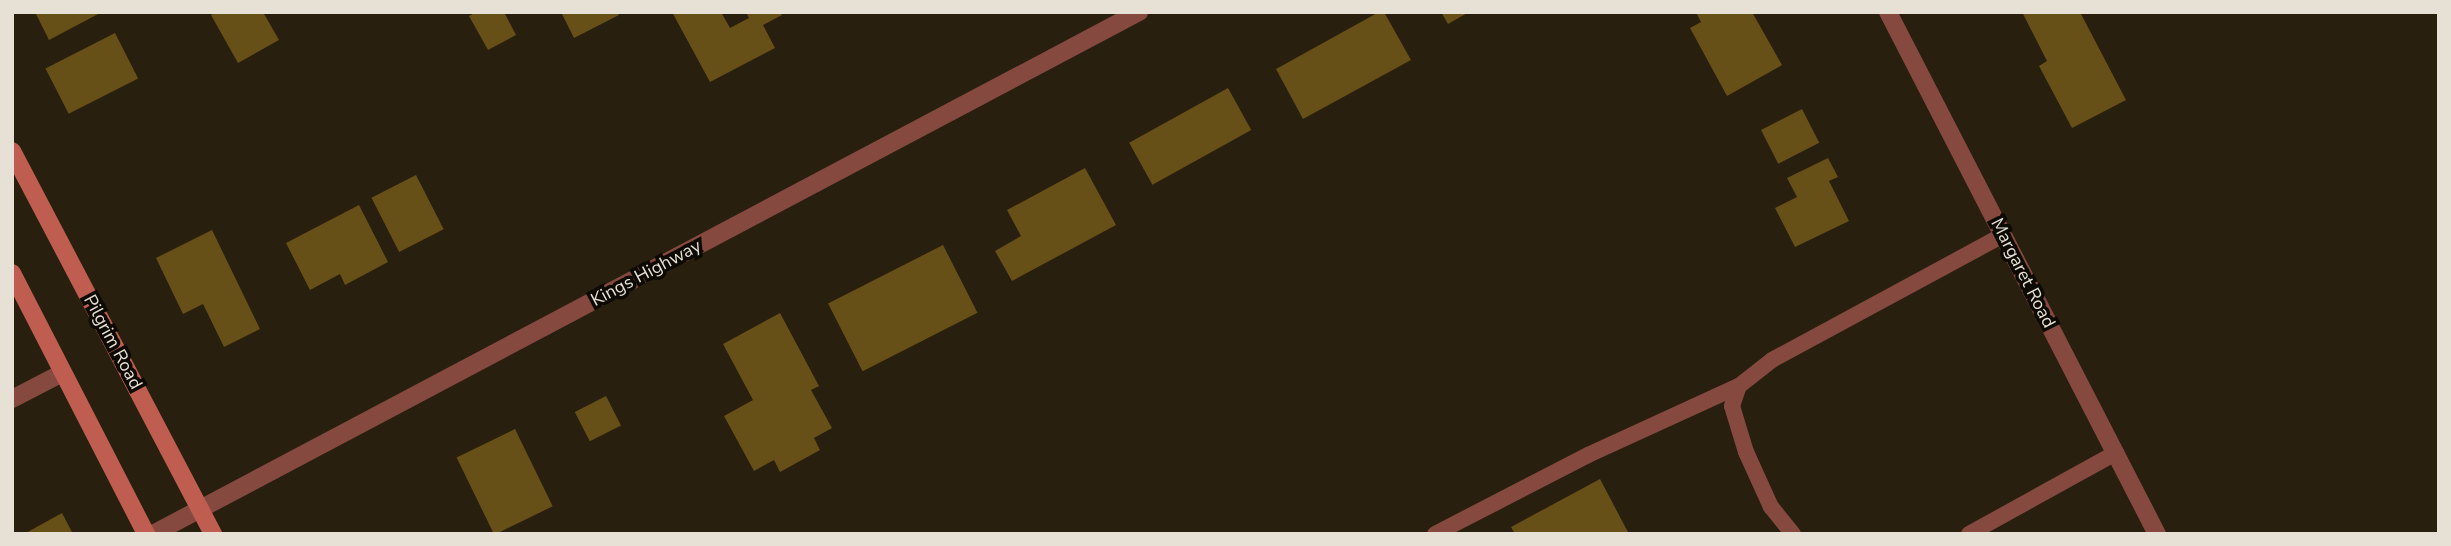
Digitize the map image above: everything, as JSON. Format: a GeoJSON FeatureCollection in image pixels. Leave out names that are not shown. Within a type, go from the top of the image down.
{"type":"FeatureCollection","features":[{"type":"Feature","properties":{"kind":"street","name":"Kings Highway"},"geometry":{"type":"LineString","coordinates":[[153,534],[1139,12]]}},
{"type":"Feature","properties":{"kind":"street","name":"Margaret Road"},"geometry":{"type":"LineString","coordinates":[[1888,12],[2157,534]]}},
{"type":"Feature","properties":{"kind":"street","name":"Pilgrim Road"},"geometry":{"type":"LineString","coordinates":[[12,151],[19,178],[213,534]]}},
{"type":"Feature","properties":{"kind":"street"},"geometry":{"type":"LineString","coordinates":[[12,273],[146,534]]}},
{"type":"Feature","properties":{"kind":"street"},"geometry":{"type":"LineString","coordinates":[[12,399],[62,373]]}},
{"type":"Feature","properties":{"kind":"lane"},"geometry":{"type":"LineString","coordinates":[[1435,534],[1588,455],[1739,386],[1772,359],[2003,234]]}},
{"type":"Feature","properties":{"kind":"lane"},"geometry":{"type":"LineString","coordinates":[[1739,386],[1732,406],[1746,452],[1771,507],[1793,534]]}},
{"type":"Feature","properties":{"kind":"lane"},"geometry":{"type":"LineString","coordinates":[[1969,534],[2116,453]]}},
{"type":"Feature","properties":{"kind":"building"},"geometry":{"type":"Polygon","coordinates":[[[35,12],[102,12],[49,40],[35,12]]]}},
{"type":"Feature","properties":{"kind":"building"},"geometry":{"type":"Polygon","coordinates":[[[216,12],[263,12],[279,40],[238,63],[211,15],[216,12]]]}},
{"type":"Feature","properties":{"kind":"building"},"geometry":{"type":"Polygon","coordinates":[[[476,12],[504,12],[516,35],[488,50],[469,16],[476,12]]]}},
{"type":"Feature","properties":{"kind":"building"},"geometry":{"type":"Polygon","coordinates":[[[561,12],[617,12],[619,15],[574,38],[561,12]]]}},
{"type":"Feature","properties":{"kind":"building"},"geometry":{"type":"Polygon","coordinates":[[[672,12],[721,12],[730,28],[749,18],[746,12],[780,12],[782,15],[763,25],[775,48],[710,82],[672,12]]]}},
{"type":"Feature","properties":{"kind":"building"},"geometry":{"type":"Polygon","coordinates":[[[1379,12],[1384,12],[1411,60],[1303,119],[1276,69],[1379,12]]]}},
{"type":"Feature","properties":{"kind":"building"},"geometry":{"type":"Polygon","coordinates":[[[1441,12],[1469,12],[1448,24],[1441,12]]]}},
{"type":"Feature","properties":{"kind":"building"},"geometry":{"type":"Polygon","coordinates":[[[1696,12],[1752,12],[1782,65],[1727,96],[1690,28],[1701,22],[1696,12]]]}},
{"type":"Feature","properties":{"kind":"building"},"geometry":{"type":"Polygon","coordinates":[[[2022,12],[2080,12],[2126,100],[2072,128],[2039,66],[2047,61],[2022,12]]]}},
{"type":"Feature","properties":{"kind":"building"},"geometry":{"type":"Polygon","coordinates":[[[115,33],[138,78],[69,114],[46,68],[115,33]]]}},
{"type":"Feature","properties":{"kind":"building"},"geometry":{"type":"Polygon","coordinates":[[[1228,88],[1251,130],[1152,185],[1129,143],[1228,88]]]}},
{"type":"Feature","properties":{"kind":"building"},"geometry":{"type":"Polygon","coordinates":[[[1802,109],[1819,143],[1778,164],[1761,130],[1802,109]]]}},
{"type":"Feature","properties":{"kind":"building"},"geometry":{"type":"Polygon","coordinates":[[[1828,158],[1838,177],[1829,181],[1849,221],[1795,247],[1775,208],[1797,197],[1787,178],[1828,158]]]}},
{"type":"Feature","properties":{"kind":"building"},"geometry":{"type":"Polygon","coordinates":[[[1085,168],[1116,225],[1012,281],[995,251],[1021,236],[1007,210],[1085,168]]]}},
{"type":"Feature","properties":{"kind":"building"},"geometry":{"type":"Polygon","coordinates":[[[416,175],[444,229],[399,252],[371,198],[416,175]]]}},
{"type":"Feature","properties":{"kind":"building"},"geometry":{"type":"Polygon","coordinates":[[[359,205],[388,262],[345,285],[340,274],[310,290],[286,243],[359,205]]]}},
{"type":"Feature","properties":{"kind":"building"},"geometry":{"type":"Polygon","coordinates":[[[212,230],[260,329],[224,347],[203,304],[183,314],[156,258],[212,230]]]}},
{"type":"Feature","properties":{"kind":"building"},"geometry":{"type":"Polygon","coordinates":[[[943,245],[978,313],[863,371],[828,304],[943,245]]]}},
{"type":"Feature","properties":{"kind":"building"},"geometry":{"type":"Polygon","coordinates":[[[780,313],[819,386],[811,390],[832,428],[814,438],[820,450],[780,472],[774,460],[754,471],[724,416],[753,400],[723,344],[780,313]]]}},
{"type":"Feature","properties":{"kind":"building"},"geometry":{"type":"Polygon","coordinates":[[[606,396],[621,425],[590,441],[575,412],[606,396]]]}},
{"type":"Feature","properties":{"kind":"building"},"geometry":{"type":"Polygon","coordinates":[[[515,429],[553,506],[494,534],[457,457],[515,429]]]}},
{"type":"Feature","properties":{"kind":"building"},"geometry":{"type":"Polygon","coordinates":[[[1600,479],[1629,534],[1515,534],[1511,527],[1600,479]]]}},
{"type":"Feature","properties":{"kind":"building"},"geometry":{"type":"Polygon","coordinates":[[[62,513],[73,534],[24,534],[62,513]]]}}]}
